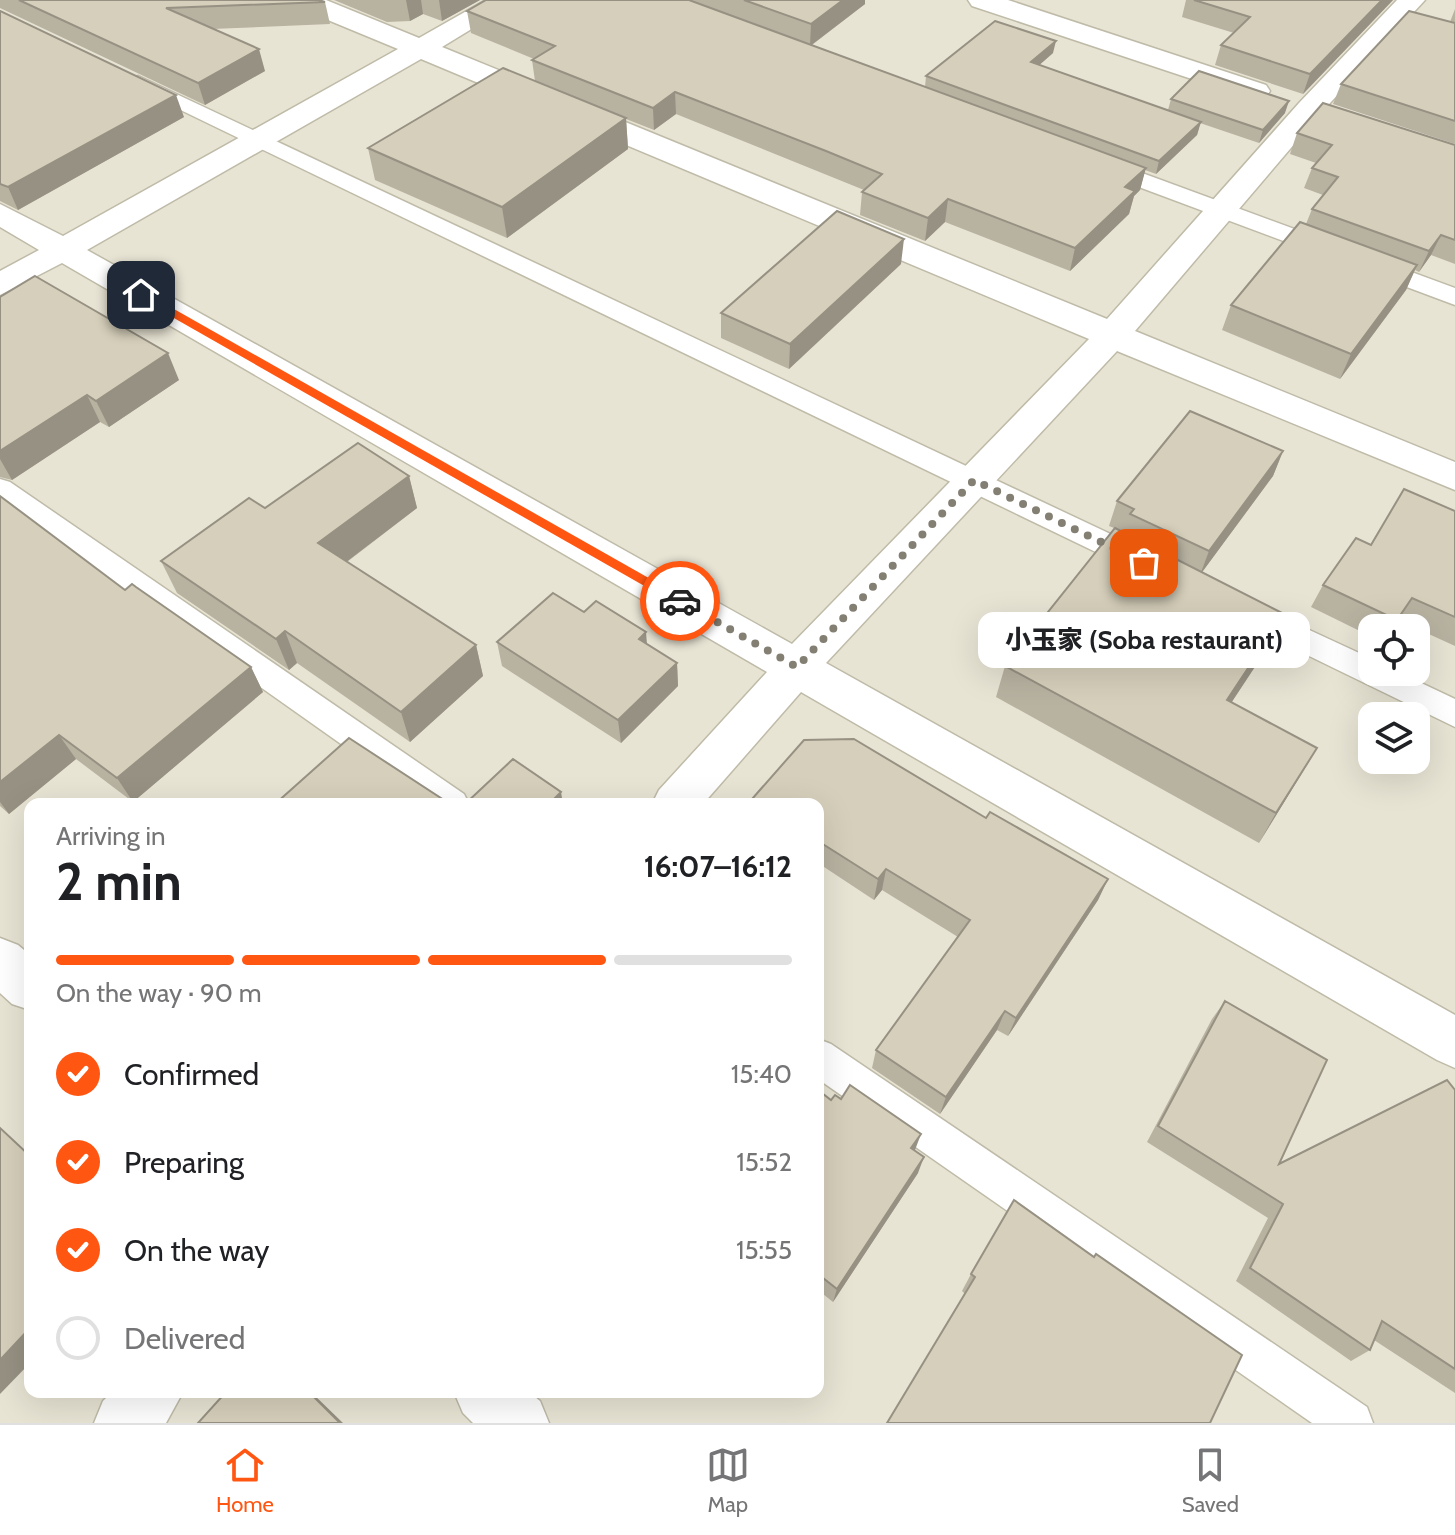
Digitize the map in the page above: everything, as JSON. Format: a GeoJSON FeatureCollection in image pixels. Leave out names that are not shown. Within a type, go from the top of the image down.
{"type":"FeatureCollection","features":[{"type":"Feature","properties":{"kind":"street"},"geometry":{"type":"LineString","coordinates":[[303,0],[1455,477]]}},
{"type":"Feature","properties":{"kind":"street"},"geometry":{"type":"LineString","coordinates":[[0,285],[506,0]]}},
{"type":"Feature","properties":{"kind":"street"},"geometry":{"type":"LineString","coordinates":[[981,0],[1323,114]]}},
{"type":"Feature","properties":{"kind":"street"},"geometry":{"type":"LineString","coordinates":[[680,798],[797,667],[1113,334],[1221,210],[1323,114],[1406,14]]}},
{"type":"Feature","properties":{"kind":"street"},"geometry":{"type":"LineString","coordinates":[[0,214],[1455,1043]]}},
{"type":"Feature","properties":{"kind":"street"},"geometry":{"type":"LineString","coordinates":[[0,961],[24,982]]}},
{"type":"Feature","properties":{"kind":"street"},"geometry":{"type":"LineString","coordinates":[[125,1423],[148,1398]]}},
{"type":"Feature","properties":{"kind":"street"},"geometry":{"type":"LineString","coordinates":[[491,1398],[518,1423]]}},
{"type":"Feature","properties":{"kind":"lane"},"geometry":{"type":"LineString","coordinates":[[115,71],[1172,576]]}},
{"type":"Feature","properties":{"kind":"lane"},"geometry":{"type":"LineString","coordinates":[[1077,155],[1455,297]]}},
{"type":"Feature","properties":{"kind":"lane"},"geometry":{"type":"LineString","coordinates":[[0,489],[443,798]]}},
{"type":"Feature","properties":{"kind":"lane"},"geometry":{"type":"LineString","coordinates":[[1215,597],[1455,714]]}},
{"type":"Feature","properties":{"kind":"lane"},"geometry":{"type":"LineString","coordinates":[[824,1061],[1351,1423]]}},
{"type":"Feature","properties":{"kind":"shaded area"},"geometry":{"type":"Polygon","coordinates":[[[0,0],[1455,0],[1455,1423],[0,1423],[0,0]]]}},
{"type":"Feature","properties":{"kind":"building"},"geometry":{"type":"Polygon","coordinates":[[[19,0],[325,2],[166,8],[259,49],[198,83],[19,0]]]}},
{"type":"Feature","properties":{"kind":"building"},"geometry":{"type":"Polygon","coordinates":[[[486,0],[689,0],[1146,168],[1125,187],[1135,191],[1075,248],[948,199],[928,218],[862,192],[882,174],[826,151],[675,92],[653,108],[532,60],[555,46],[467,11],[486,0]]]}},
{"type":"Feature","properties":{"kind":"building"},"geometry":{"type":"Polygon","coordinates":[[[744,0],[843,0],[811,24],[744,0]]]}},
{"type":"Feature","properties":{"kind":"building"},"geometry":{"type":"Polygon","coordinates":[[[1194,0],[1382,0],[1310,74],[1221,45],[1250,17],[1194,0]]]}},
{"type":"Feature","properties":{"kind":"building"},"geometry":{"type":"Polygon","coordinates":[[[0,11],[176,95],[8,187],[0,184],[0,11]]]}},
{"type":"Feature","properties":{"kind":"building"},"geometry":{"type":"Polygon","coordinates":[[[1409,11],[1455,23],[1455,121],[1341,84],[1409,11]]]}},
{"type":"Feature","properties":{"kind":"building"},"geometry":{"type":"Polygon","coordinates":[[[995,21],[1056,41],[1031,62],[1201,122],[1159,161],[926,76],[995,21]]]}},
{"type":"Feature","properties":{"kind":"building"},"geometry":{"type":"Polygon","coordinates":[[[503,68],[626,118],[502,207],[368,148],[503,68]]]}},
{"type":"Feature","properties":{"kind":"building"},"geometry":{"type":"Polygon","coordinates":[[[1199,71],[1289,101],[1263,130],[1171,99],[1199,71]]]}},
{"type":"Feature","properties":{"kind":"building"},"geometry":{"type":"Polygon","coordinates":[[[1323,103],[1455,145],[1455,240],[1441,235],[1429,251],[1312,209],[1338,177],[1312,168],[1332,145],[1297,133],[1323,103]]]}},
{"type":"Feature","properties":{"kind":"building"},"geometry":{"type":"Polygon","coordinates":[[[837,211],[904,239],[790,344],[721,313],[837,211]]]}},
{"type":"Feature","properties":{"kind":"building"},"geometry":{"type":"Polygon","coordinates":[[[1300,222],[1417,265],[1351,354],[1231,305],[1300,222]]]}},
{"type":"Feature","properties":{"kind":"building"},"geometry":{"type":"Polygon","coordinates":[[[35,276],[168,353],[96,401],[87,395],[0,451],[0,297],[35,276]]]}},
{"type":"Feature","properties":{"kind":"building"},"geometry":{"type":"Polygon","coordinates":[[[1190,411],[1283,451],[1209,551],[1130,514],[1134,509],[1117,501],[1190,411]]]}},
{"type":"Feature","properties":{"kind":"building"},"geometry":{"type":"Polygon","coordinates":[[[358,443],[409,476],[318,543],[476,645],[401,712],[285,631],[276,639],[161,561],[249,498],[265,508],[358,443]]]}},
{"type":"Feature","properties":{"kind":"building"},"geometry":{"type":"Polygon","coordinates":[[[1404,489],[1455,511],[1455,617],[1412,598],[1401,614],[1384,614],[1323,585],[1356,538],[1371,545],[1404,489]]]}},
{"type":"Feature","properties":{"kind":"building"},"geometry":{"type":"Polygon","coordinates":[[[0,496],[125,590],[132,584],[251,667],[117,778],[59,735],[0,782],[0,496]]]}},
{"type":"Feature","properties":{"kind":"building"},"geometry":{"type":"Polygon","coordinates":[[[1115,528],[1284,614],[1227,700],[1317,748],[1276,813],[1005,666],[1115,528]]]}},
{"type":"Feature","properties":{"kind":"building"},"geometry":{"type":"Polygon","coordinates":[[[553,593],[584,612],[596,601],[646,632],[639,639],[677,663],[618,720],[497,642],[553,593]]]}},
{"type":"Feature","properties":{"kind":"building"},"geometry":{"type":"Polygon","coordinates":[[[349,738],[441,798],[282,798],[349,738]]]}},
{"type":"Feature","properties":{"kind":"building"},"geometry":{"type":"Polygon","coordinates":[[[854,739],[986,818],[990,812],[1108,879],[1016,1018],[1005,1011],[946,1097],[876,1050],[970,920],[886,869],[878,879],[824,845],[824,798],[753,798],[804,740],[854,739]]]}},
{"type":"Feature","properties":{"kind":"building"},"geometry":{"type":"Polygon","coordinates":[[[513,759],[561,792],[555,798],[471,798],[513,759]]]}},
{"type":"Feature","properties":{"kind":"building"},"geometry":{"type":"Polygon","coordinates":[[[1225,1001],[1327,1060],[1279,1164],[1447,1080],[1455,1090],[1455,1369],[1382,1321],[1370,1350],[1250,1268],[1283,1204],[1158,1126],[1225,1001]]]}},
{"type":"Feature","properties":{"kind":"building"},"geometry":{"type":"Polygon","coordinates":[[[850,1085],[921,1134],[911,1148],[924,1157],[837,1289],[824,1279],[824,1095],[831,1100],[835,1095],[841,1099],[850,1085]]]}},
{"type":"Feature","properties":{"kind":"building"},"geometry":{"type":"Polygon","coordinates":[[[0,1128],[24,1150],[24,1334],[0,1360],[0,1128]]]}},
{"type":"Feature","properties":{"kind":"building"},"geometry":{"type":"Polygon","coordinates":[[[1014,1200],[1242,1355],[1210,1423],[887,1423],[975,1277],[971,1274],[1014,1200]]]}},
{"type":"Feature","properties":{"kind":"building"},"geometry":{"type":"Polygon","coordinates":[[[221,1398],[315,1398],[340,1423],[198,1423],[221,1398]]]}},
{"type":"Feature","properties":{"kind":"way so far"},"geometry":{"type":"LineString","coordinates":[[680,601],[797,667],[974,480],[1144,563]]}},
{"type":"Feature","properties":{"kind":"place","name":"小玉家 (Soba restaurant)"},"geometry":{"type":"Point","coordinates":[1144,563]}},
{"type":"Feature","properties":{"kind":"route"},"geometry":{"type":"LineString","coordinates":[[141,295],[680,601]]}}]}
